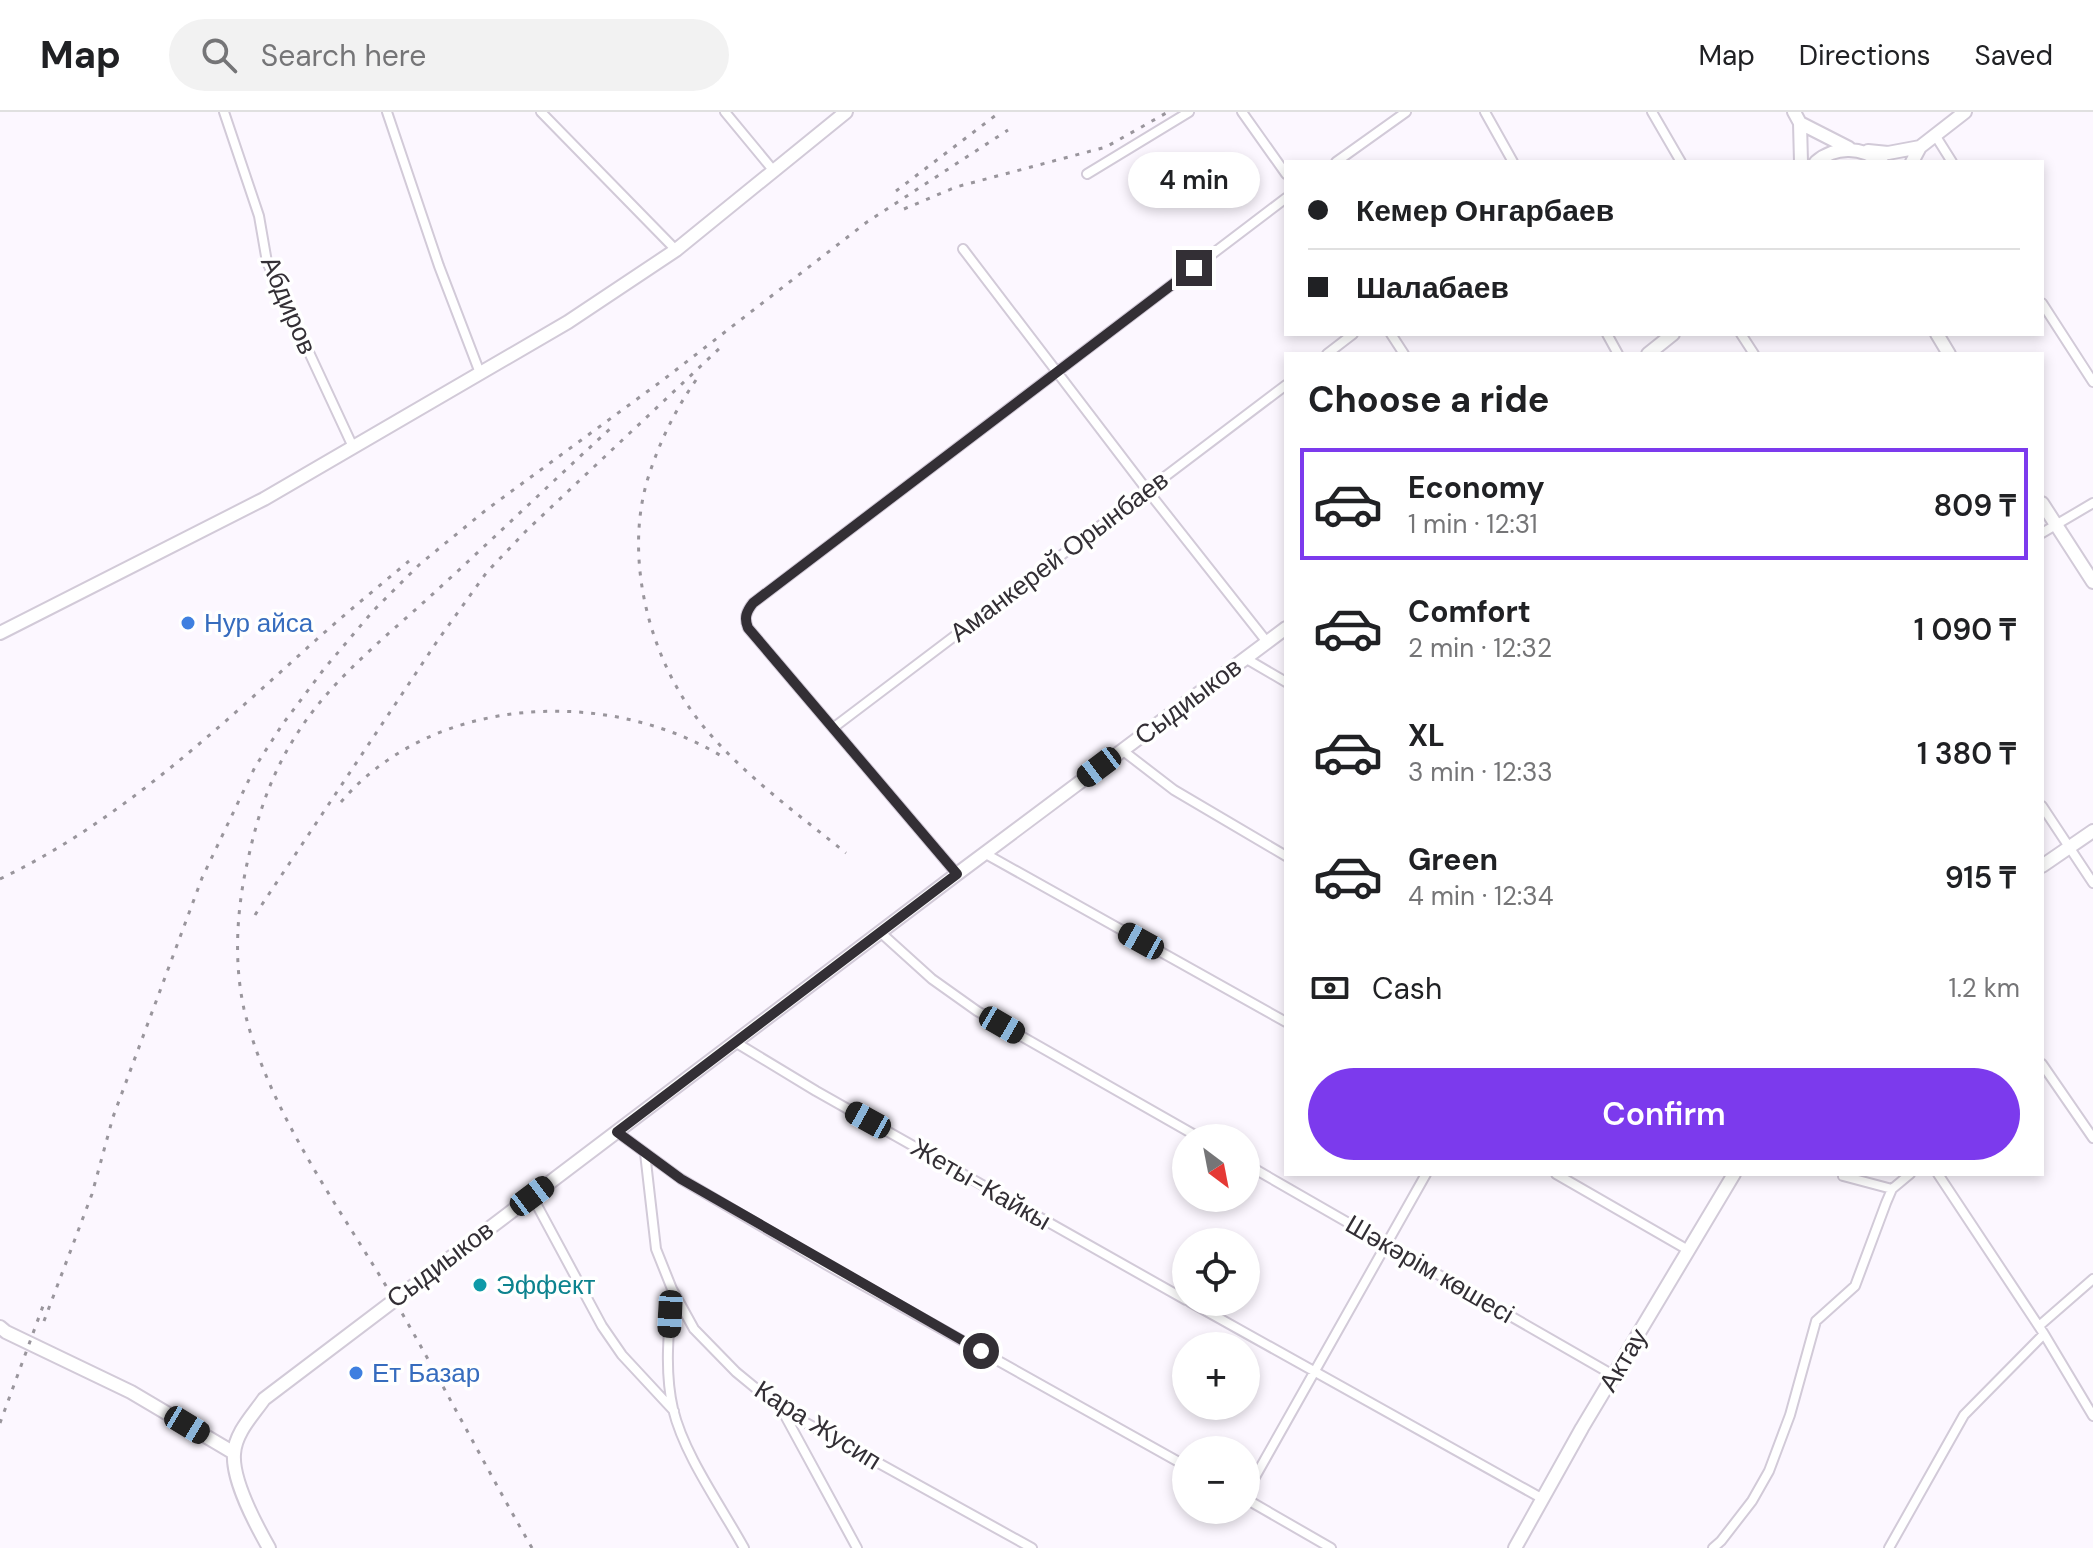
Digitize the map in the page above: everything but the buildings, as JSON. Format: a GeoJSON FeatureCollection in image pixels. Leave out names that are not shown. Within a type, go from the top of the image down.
{"type":"FeatureCollection","features":[{"type":"Feature","properties":{"kind":"street","name":"Абдиров"},"geometry":{"type":"LineString","coordinates":[[224,112],[259,216],[267,262],[353,447]]}},
{"type":"Feature","properties":{"kind":"street"},"geometry":{"type":"LineString","coordinates":[[387,112],[439,266],[480,373]]}},
{"type":"Feature","properties":{"kind":"street"},"geometry":{"type":"LineString","coordinates":[[541,112],[676,250]]}},
{"type":"Feature","properties":{"kind":"street"},"geometry":{"type":"LineString","coordinates":[[725,112],[773,170]]}},
{"type":"Feature","properties":{"kind":"street"},"geometry":{"type":"LineString","coordinates":[[0,633],[264,499],[568,322],[676,250],[846,112]]}},
{"type":"Feature","properties":{"kind":"street"},"geometry":{"type":"LineString","coordinates":[[1087,174],[1189,112]]}},
{"type":"Feature","properties":{"kind":"street"},"geometry":{"type":"LineString","coordinates":[[1242,112],[1284,171]]}},
{"type":"Feature","properties":{"kind":"street"},"geometry":{"type":"LineString","coordinates":[[1339,160],[1406,112]]}},
{"type":"Feature","properties":{"kind":"street"},"geometry":{"type":"LineString","coordinates":[[1485,112],[1512,160]]}},
{"type":"Feature","properties":{"kind":"street"},"geometry":{"type":"LineString","coordinates":[[1652,112],[1680,160]]}},
{"type":"Feature","properties":{"kind":"street"},"geometry":{"type":"LineString","coordinates":[[1913,160],[1920,147],[1965,112]]}},
{"type":"Feature","properties":{"kind":"street"},"geometry":{"type":"LineString","coordinates":[[1797,117],[1878,160]]}},
{"type":"Feature","properties":{"kind":"street"},"geometry":{"type":"LineString","coordinates":[[1797,117],[1801,160]]}},
{"type":"Feature","properties":{"kind":"street"},"geometry":{"type":"LineString","coordinates":[[1935,135],[1951,160]]}},
{"type":"Feature","properties":{"kind":"street"},"geometry":{"type":"LineString","coordinates":[[1820,160],[1837,151],[1888,153],[1920,147]]}},
{"type":"Feature","properties":{"kind":"street"},"geometry":{"type":"LineString","coordinates":[[957,874],[748,628],[745,616],[753,603],[1284,200]]}},
{"type":"Feature","properties":{"kind":"street"},"geometry":{"type":"LineString","coordinates":[[963,249],[1267,642]]}},
{"type":"Feature","properties":{"kind":"street"},"geometry":{"type":"LineString","coordinates":[[2044,306],[2093,382]]}},
{"type":"Feature","properties":{"kind":"street"},"geometry":{"type":"LineString","coordinates":[[1330,352],[1350,336]]}},
{"type":"Feature","properties":{"kind":"street"},"geometry":{"type":"LineString","coordinates":[[1650,352],[1670,336]]}},
{"type":"Feature","properties":{"kind":"street","name":"Аманкерей Орынбаев"},"geometry":{"type":"LineString","coordinates":[[833,728],[1284,387]]}},
{"type":"Feature","properties":{"kind":"street"},"geometry":{"type":"LineString","coordinates":[[2044,532],[2093,503]]}},
{"type":"Feature","properties":{"kind":"street"},"geometry":{"type":"LineString","coordinates":[[2044,506],[2093,582]]}},
{"type":"Feature","properties":{"kind":"street","name":"Сыдиыков"},"geometry":{"type":"LineString","coordinates":[[234,1453],[243,1428],[264,1399],[1284,629]]}},
{"type":"Feature","properties":{"kind":"street"},"geometry":{"type":"LineString","coordinates":[[1245,658],[1284,681]]}},
{"type":"Feature","properties":{"kind":"street"},"geometry":{"type":"LineString","coordinates":[[1122,750],[1174,790],[1284,855]]}},
{"type":"Feature","properties":{"kind":"street"},"geometry":{"type":"LineString","coordinates":[[2044,809],[2093,883]]}},
{"type":"Feature","properties":{"kind":"street"},"geometry":{"type":"LineString","coordinates":[[2044,865],[2093,831]]}},
{"type":"Feature","properties":{"kind":"street"},"geometry":{"type":"LineString","coordinates":[[984,853],[1284,1021]]}},
{"type":"Feature","properties":{"kind":"street"},"geometry":{"type":"LineString","coordinates":[[880,932],[932,979],[977,1011],[1175,1124]]}},
{"type":"Feature","properties":{"kind":"street","name":"Жеты-Кайкы"},"geometry":{"type":"LineString","coordinates":[[735,1042],[1172,1292]]}},
{"type":"Feature","properties":{"kind":"street"},"geometry":{"type":"LineString","coordinates":[[2044,1067],[2093,1138]]}},
{"type":"Feature","properties":{"kind":"street"},"geometry":{"type":"LineString","coordinates":[[617,1132],[681,1179],[827,1265],[1172,1458]]}},
{"type":"Feature","properties":{"kind":"street","name":"Кара Жусип"},"geometry":{"type":"LineString","coordinates":[[645,1153],[656,1249],[672,1289],[694,1329],[736,1372],[781,1409],[1032,1548]]}},
{"type":"Feature","properties":{"kind":"street","name":"Шәкәрім көшесі"},"geometry":{"type":"LineString","coordinates":[[1260,1172],[1613,1375]]}},
{"type":"Feature","properties":{"kind":"street"},"geometry":{"type":"LineString","coordinates":[[1260,1469],[1425,1176]]}},
{"type":"Feature","properties":{"kind":"street"},"geometry":{"type":"LineString","coordinates":[[1559,1176],[1688,1250]]}},
{"type":"Feature","properties":{"kind":"street","name":"Актау"},"geometry":{"type":"LineString","coordinates":[[1515,1548],[1613,1375],[1733,1176]]}},
{"type":"Feature","properties":{"kind":"street"},"geometry":{"type":"LineString","coordinates":[[1843,1176],[1892,1189]]}},
{"type":"Feature","properties":{"kind":"street"},"geometry":{"type":"LineString","coordinates":[[1713,1548],[1752,1501],[1769,1471],[1790,1415],[1816,1321],[1855,1286],[1892,1189],[1908,1176]]}},
{"type":"Feature","properties":{"kind":"street"},"geometry":{"type":"LineString","coordinates":[[1939,1176],[2042,1330],[2093,1416]]}},
{"type":"Feature","properties":{"kind":"street"},"geometry":{"type":"LineString","coordinates":[[532,1196],[602,1326],[622,1355],[674,1411]]}},
{"type":"Feature","properties":{"kind":"street"},"geometry":{"type":"LineString","coordinates":[[1889,1548],[1964,1415],[2093,1279]]}},
{"type":"Feature","properties":{"kind":"street"},"geometry":{"type":"LineString","coordinates":[[672,1289],[667,1364],[674,1411],[690,1452],[744,1548]]}},
{"type":"Feature","properties":{"kind":"street","name":"Жеты-Кайкы"},"geometry":{"type":"LineString","coordinates":[[1215,1316],[1543,1499]]}},
{"type":"Feature","properties":{"kind":"street"},"geometry":{"type":"LineString","coordinates":[[0,1327],[131,1392],[234,1453],[247,1503],[269,1548]]}},
{"type":"Feature","properties":{"kind":"street"},"geometry":{"type":"LineString","coordinates":[[781,1409],[857,1548]]}},
{"type":"Feature","properties":{"kind":"street"},"geometry":{"type":"LineString","coordinates":[[1260,1507],[1331,1548]]}},
{"type":"Feature","properties":{"kind":"railway"},"geometry":{"type":"LineString","coordinates":[[896,191],[1000,112]]}},
{"type":"Feature","properties":{"kind":"railway"},"geometry":{"type":"LineString","coordinates":[[904,209],[956,187],[1106,147],[1168,112]]}},
{"type":"Feature","properties":{"kind":"railway"},"geometry":{"type":"LineString","coordinates":[[44,1321],[92,1194],[113,1117],[202,878],[255,767],[324,669],[373,611],[420,564],[486,510],[663,380],[867,222],[1008,130]]}},
{"type":"Feature","properties":{"kind":"railway"},"geometry":{"type":"LineString","coordinates":[[255,915],[438,640],[487,572],[526,531],[722,346]]}},
{"type":"Feature","properties":{"kind":"railway"},"geometry":{"type":"LineString","coordinates":[[696,380],[662,440],[648,478],[641,510],[641,579],[647,613],[672,678],[709,733],[758,781],[846,853]]}},
{"type":"Feature","properties":{"kind":"railway"},"geometry":{"type":"LineString","coordinates":[[532,1548],[395,1301],[309,1160],[271,1086],[255,1048],[244,1009],[238,971],[239,913],[249,855],[267,794],[279,765],[309,716],[360,660],[612,427]]}},
{"type":"Feature","properties":{"kind":"railway"},"geometry":{"type":"LineString","coordinates":[[0,879],[86,830],[166,771],[409,561]]}},
{"type":"Feature","properties":{"kind":"railway"},"geometry":{"type":"LineString","coordinates":[[341,802],[379,766],[423,740],[471,722],[523,713],[575,712],[627,719],[677,734],[723,757]]}},
{"type":"Feature","properties":{"kind":"railway"},"geometry":{"type":"LineString","coordinates":[[0,1423],[43,1306]]}},
{"type":"Feature","properties":{"kind":"place","name":"Нур айса"},"geometry":{"type":"Point","coordinates":[188,623]}},
{"type":"Feature","properties":{"kind":"place","name":"Эффект"},"geometry":{"type":"Point","coordinates":[480,1285]}},
{"type":"Feature","properties":{"kind":"place","name":"Ет Базар"},"geometry":{"type":"Point","coordinates":[356,1373]}},
{"type":"Feature","properties":{"kind":"route"},"geometry":{"type":"LineString","coordinates":[[981,1351],[681,1179],[617,1132],[957,874],[748,628],[745,621],[748,609],[1194,268]]}}]}
